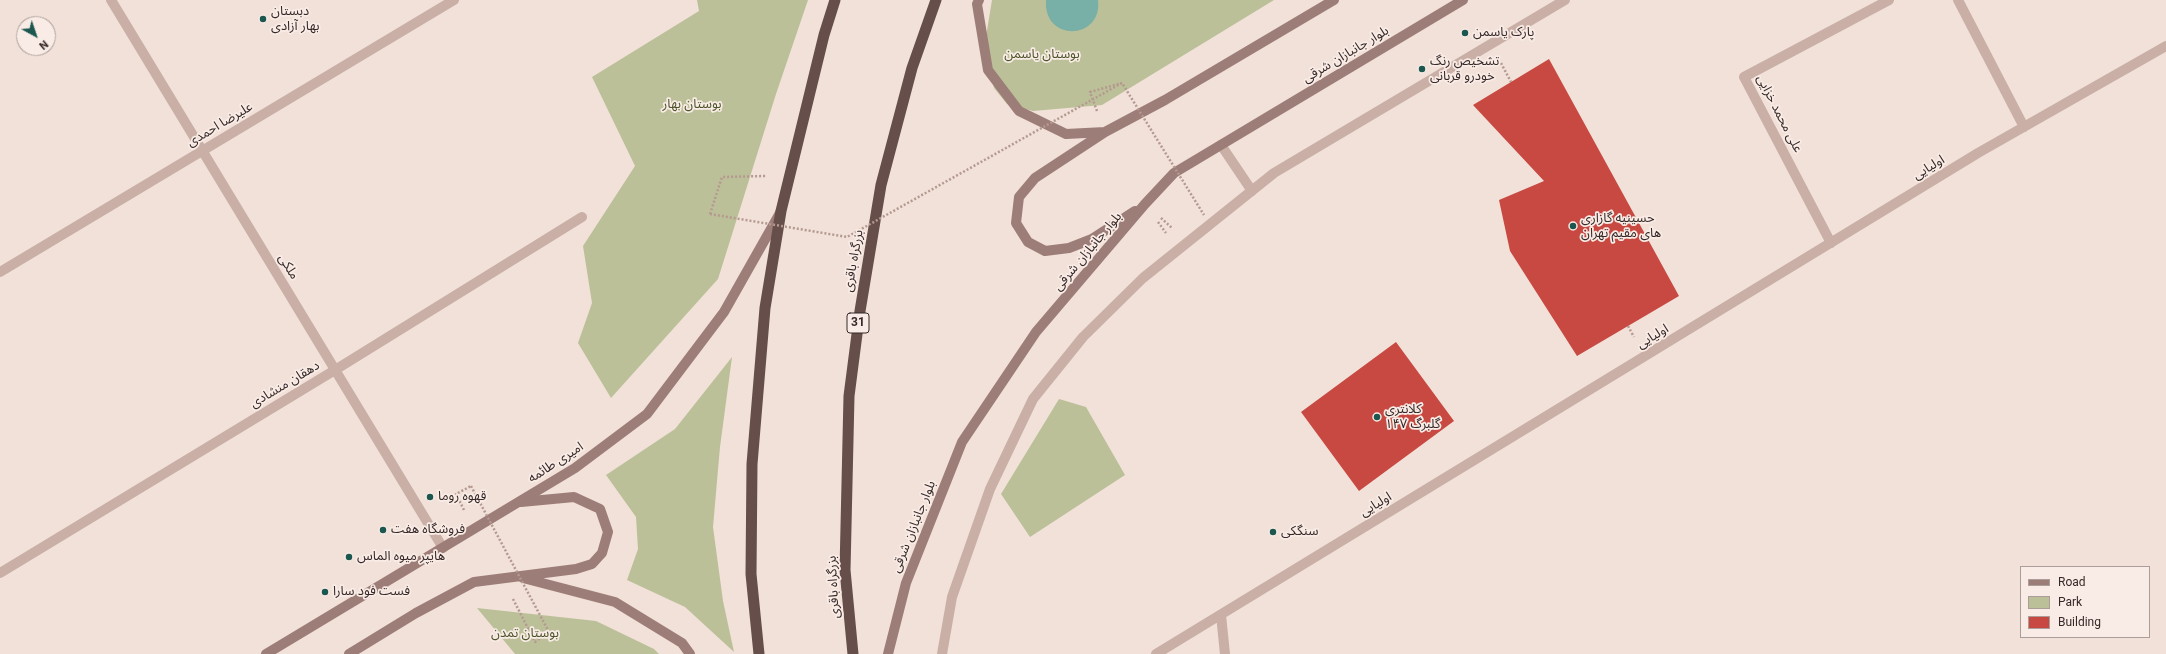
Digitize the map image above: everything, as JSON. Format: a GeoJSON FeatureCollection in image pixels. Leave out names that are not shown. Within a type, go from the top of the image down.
{"type":"FeatureCollection","features":[{"type":"Feature","properties":{"kind":"highway"},"geometry":{"type":"LineString","coordinates":[[759,654],[751,574],[752,464],[765,308],[781,211],[824,35],[835,0]]}},
{"type":"Feature","properties":{"kind":"highway","name":"بزرگراه باقری"},"geometry":{"type":"LineString","coordinates":[[853,654],[845,570],[850,396],[860,311],[881,185],[912,68],[936,0]]}},
{"type":"Feature","properties":{"kind":"main road"},"geometry":{"type":"LineString","coordinates":[[979,0],[978,4],[988,70],[1019,111],[1066,134],[1106,132]]}},
{"type":"Feature","properties":{"kind":"main road"},"geometry":{"type":"LineString","coordinates":[[1145,204],[1092,239],[1069,248],[1045,252],[1028,242],[1016,223],[1019,197],[1035,178],[1106,132],[1165,100],[1334,0]]}},
{"type":"Feature","properties":{"kind":"main road","name":"بلوار جانبازان شرقی"},"geometry":{"type":"LineString","coordinates":[[888,654],[906,583],[962,442],[1036,332],[1145,204],[1174,173],[1463,0]]}},
{"type":"Feature","properties":{"kind":"main road","name":"امیری طائمه"},"geometry":{"type":"LineString","coordinates":[[266,654],[575,468],[647,414],[724,312],[781,211]]}},
{"type":"Feature","properties":{"kind":"main road"},"geometry":{"type":"LineString","coordinates":[[349,654],[416,613],[474,582],[576,569],[592,564],[602,553],[608,532],[600,509],[574,497],[517,503]]}},
{"type":"Feature","properties":{"kind":"main road"},"geometry":{"type":"LineString","coordinates":[[518,576],[615,602],[682,643],[690,654]]}},
{"type":"Feature","properties":{"kind":"street","name":"ملکی"},"geometry":{"type":"LineString","coordinates":[[111,0],[443,548]]}},
{"type":"Feature","properties":{"kind":"street","name":"علیرضا احمدی"},"geometry":{"type":"LineString","coordinates":[[0,272],[454,0]]}},
{"type":"Feature","properties":{"kind":"street"},"geometry":{"type":"LineString","coordinates":[[942,654],[952,597],[990,489],[1033,399],[1083,338],[1143,278],[1274,173],[1565,0]]}},
{"type":"Feature","properties":{"kind":"street","name":"علی محمد خزایی"},"geometry":{"type":"LineString","coordinates":[[1831,243],[1744,77],[1889,0]]}},
{"type":"Feature","properties":{"kind":"street"},"geometry":{"type":"LineString","coordinates":[[1958,0],[2024,127]]}},
{"type":"Feature","properties":{"kind":"street","name":"اولیایی"},"geometry":{"type":"LineString","coordinates":[[1156,654],[1831,243],[2024,127],[2166,46]]}},
{"type":"Feature","properties":{"kind":"street"},"geometry":{"type":"LineString","coordinates":[[1221,145],[1252,191]]}},
{"type":"Feature","properties":{"kind":"street","name":"دهقان منشادی"},"geometry":{"type":"LineString","coordinates":[[0,573],[335,370],[582,217]]}},
{"type":"Feature","properties":{"kind":"street"},"geometry":{"type":"LineString","coordinates":[[1221,615],[1225,654]]}},
{"type":"Feature","properties":{"kind":"path"},"geometry":{"type":"LineString","coordinates":[[790,176],[722,177],[710,214],[847,237],[1122,83]]}},
{"type":"Feature","properties":{"kind":"path"},"geometry":{"type":"LineString","coordinates":[[1090,92],[1122,83]]}},
{"type":"Feature","properties":{"kind":"path"},"geometry":{"type":"LineString","coordinates":[[1122,83],[1204,215]]}},
{"type":"Feature","properties":{"kind":"path"},"geometry":{"type":"LineString","coordinates":[[1145,204],[1178,250]]}},
{"type":"Feature","properties":{"kind":"path"},"geometry":{"type":"LineString","coordinates":[[456,494],[472,486],[549,632],[535,642],[502,578]]}},
{"type":"Feature","properties":{"kind":"green space","name":"بوستان بهار"},"geometry":{"type":"Polygon","coordinates":[[[697,0],[808,0],[776,94],[718,279],[611,398],[578,343],[592,303],[583,246],[635,166],[592,77],[699,11],[697,0]]]}},
{"type":"Feature","properties":{"kind":"green space","name":"بوستان یاسمن"},"geometry":{"type":"Polygon","coordinates":[[[992,0],[1274,0],[1102,105],[1033,111],[1007,104],[994,88],[984,49],[992,0]]]}},
{"type":"Feature","properties":{"kind":"green space"},"geometry":{"type":"Polygon","coordinates":[[[732,357],[720,447],[713,527],[723,601],[734,652],[685,607],[627,580],[638,549],[636,517],[606,475],[675,429],[732,357]]]}},
{"type":"Feature","properties":{"kind":"green space"},"geometry":{"type":"Polygon","coordinates":[[[1059,399],[1086,407],[1125,475],[1030,537],[1001,494],[1059,399]]]}},
{"type":"Feature","properties":{"kind":"green space","name":"بوستان تمدن"},"geometry":{"type":"Polygon","coordinates":[[[477,608],[596,621],[654,649],[659,654],[515,654],[477,608]]]}},
{"type":"Feature","properties":{"kind":"water"},"geometry":{"type":"Polygon","coordinates":[[[1046,0],[1098,0],[1097,13],[1092,23],[1083,29],[1073,31],[1062,29],[1054,24],[1048,14],[1046,0]]]}},
{"type":"Feature","properties":{"kind":"building","name":"حسینیه گازاری های مقیم تهران"},"geometry":{"type":"Polygon","coordinates":[[[1549,59],[1679,296],[1577,356],[1510,251],[1499,200],[1544,181],[1473,105],[1549,59]]]}},
{"type":"Feature","properties":{"kind":"building","name":"کلانتری ۱۴۷ گلبرگ"},"geometry":{"type":"Polygon","coordinates":[[[1396,342],[1454,421],[1359,491],[1301,412],[1396,342]]]}},
{"type":"Feature","properties":{"kind":"place","name":"دبستان بهار آزادی"},"geometry":{"type":"Point","coordinates":[263,19]}},
{"type":"Feature","properties":{"kind":"place","name":"پارک یاسمن"},"geometry":{"type":"Point","coordinates":[1465,33]}},
{"type":"Feature","properties":{"kind":"place","name":"تشخیص رنگ خودرو قربانی"},"geometry":{"type":"Point","coordinates":[1422,69]}},
{"type":"Feature","properties":{"kind":"place","name":"حسینیه گازاری های مقیم تهران"},"geometry":{"type":"Point","coordinates":[1573,226]}},
{"type":"Feature","properties":{"kind":"place","name":"کلانتری ۱۴۷ گلبرگ"},"geometry":{"type":"Point","coordinates":[1377,417]}},
{"type":"Feature","properties":{"kind":"place","name":"قهوه روما"},"geometry":{"type":"Point","coordinates":[430,497]}},
{"type":"Feature","properties":{"kind":"place","name":"فروشگاه هفت"},"geometry":{"type":"Point","coordinates":[383,530]}},
{"type":"Feature","properties":{"kind":"place","name":"سنگکی"},"geometry":{"type":"Point","coordinates":[1273,532]}},
{"type":"Feature","properties":{"kind":"place","name":"هایپر میوه الماس"},"geometry":{"type":"Point","coordinates":[349,557]}},
{"type":"Feature","properties":{"kind":"place","name":"فست فود سارا"},"geometry":{"type":"Point","coordinates":[325,592]}}]}
